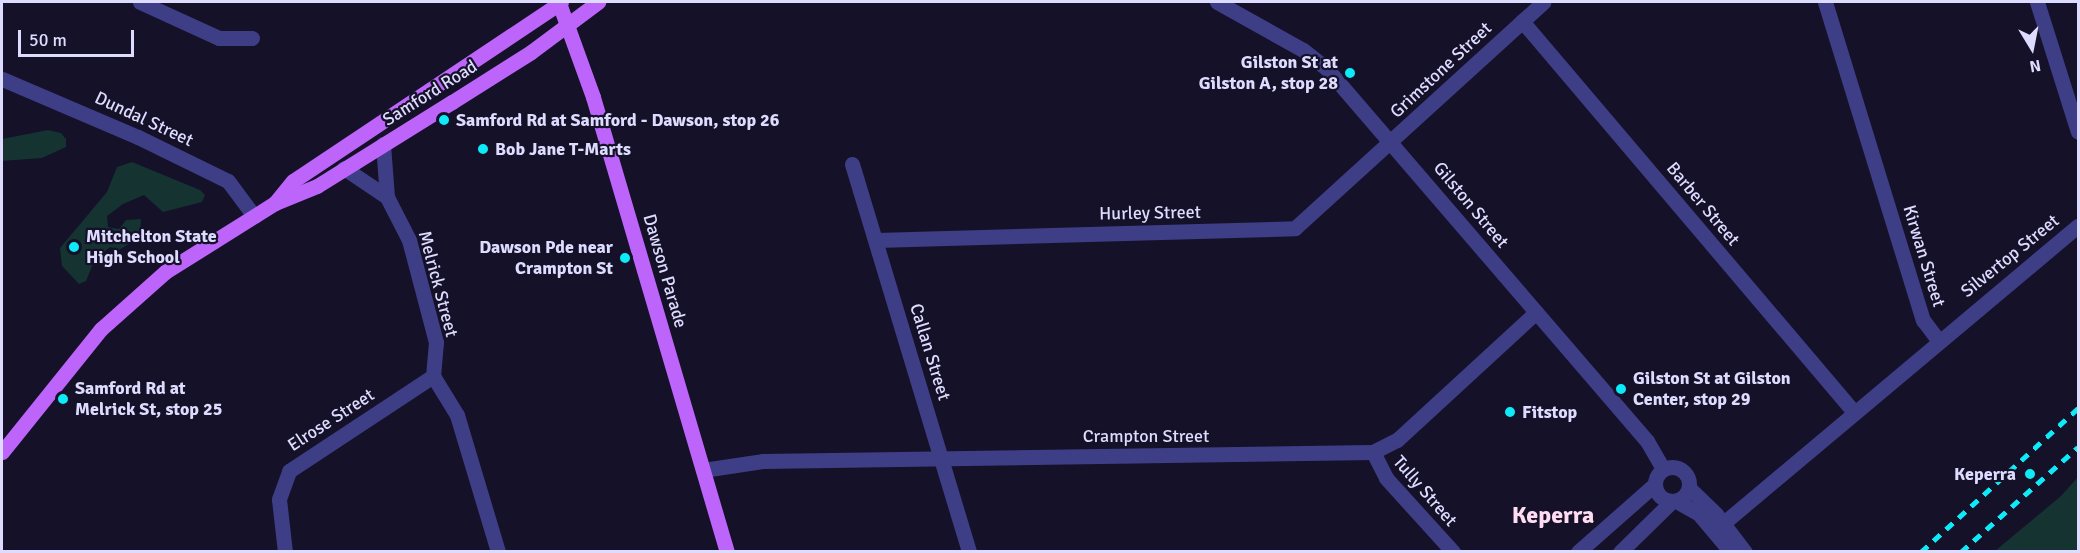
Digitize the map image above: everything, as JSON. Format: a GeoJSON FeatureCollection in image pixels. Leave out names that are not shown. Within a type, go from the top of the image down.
{"type":"FeatureCollection","features":[{"type":"Feature","properties":{"kind":"main road","name":"Samford Road"},"geometry":{"type":"LineString","coordinates":[[275,203],[293,181],[560,2]]}},
{"type":"Feature","properties":{"kind":"main road","name":"Dawson Parade"},"geometry":{"type":"LineString","coordinates":[[560,2],[569,25],[727,552]]}},
{"type":"Feature","properties":{"kind":"main road","name":"Samford Road"},"geometry":{"type":"LineString","coordinates":[[2,452],[124,306],[165,272],[275,203],[302,195],[569,25],[598,2]]}},
{"type":"Feature","properties":{"kind":"street"},"geometry":{"type":"LineString","coordinates":[[140,2],[219,38],[252,38]]}},
{"type":"Feature","properties":{"kind":"street","name":"Grimstone Street"},"geometry":{"type":"LineString","coordinates":[[1392,142],[1543,2]]}},
{"type":"Feature","properties":{"kind":"street","name":"Kirwan Street"},"geometry":{"type":"LineString","coordinates":[[1825,2],[1923,320],[1938,340]]}},
{"type":"Feature","properties":{"kind":"street"},"geometry":{"type":"LineString","coordinates":[[2037,2],[2079,132]]}},
{"type":"Feature","properties":{"kind":"street","name":"Gilston Street"},"geometry":{"type":"LineString","coordinates":[[1223,3],[1316,58],[1392,142],[1647,441],[1663,469]]}},
{"type":"Feature","properties":{"kind":"street","name":"Barber Street"},"geometry":{"type":"LineString","coordinates":[[1522,21],[1854,412]]}},
{"type":"Feature","properties":{"kind":"street","name":"Dundal Street"},"geometry":{"type":"LineString","coordinates":[[2,79],[138,136],[228,181],[254,216]]}},
{"type":"Feature","properties":{"kind":"street","name":"Hurley Street"},"geometry":{"type":"LineString","coordinates":[[876,240],[1290,229],[1302,224],[1392,142]]}},
{"type":"Feature","properties":{"kind":"street","name":"Melrick Street"},"geometry":{"type":"LineString","coordinates":[[383,144],[387,197],[409,240],[436,342],[433,376]]}},
{"type":"Feature","properties":{"kind":"street","name":"Callan Street"},"geometry":{"type":"LineString","coordinates":[[852,164],[969,552]]}},
{"type":"Feature","properties":{"kind":"street","name":"Melrick Street"},"geometry":{"type":"LineString","coordinates":[[344,168],[387,197]]}},
{"type":"Feature","properties":{"kind":"street","name":"Silvertop Street"},"geometry":{"type":"LineString","coordinates":[[1938,340],[2079,226]]}},
{"type":"Feature","properties":{"kind":"street","name":"Crampton Street"},"geometry":{"type":"LineString","coordinates":[[703,470],[763,461],[1373,452],[1398,440],[1536,312]]}},
{"type":"Feature","properties":{"kind":"street"},"geometry":{"type":"LineString","coordinates":[[1719,527],[1938,340]]}},
{"type":"Feature","properties":{"kind":"street"},"geometry":{"type":"LineString","coordinates":[[433,376],[457,415],[498,552]]}},
{"type":"Feature","properties":{"kind":"street","name":"Elrose Street"},"geometry":{"type":"LineString","coordinates":[[285,552],[279,499],[289,471],[433,376]]}},
{"type":"Feature","properties":{"kind":"street","name":"Tully Street"},"geometry":{"type":"LineString","coordinates":[[1373,452],[1386,478],[1453,552]]}},
{"type":"Feature","properties":{"kind":"street"},"geometry":{"type":"LineString","coordinates":[[1578,552],[1654,485],[1663,469],[1674,467],[1684,472],[1689,488],[1719,527],[1745,552]]}},
{"type":"Feature","properties":{"kind":"street"},"geometry":{"type":"LineString","coordinates":[[1654,485],[1657,495],[1698,513],[1719,527],[1731,552]]}},
{"type":"Feature","properties":{"kind":"street"},"geometry":{"type":"LineString","coordinates":[[1620,552],[1689,488]]}},
{"type":"Feature","properties":{"kind":"green space"},"geometry":{"type":"Polygon","coordinates":[[[48,130],[61,133],[66,139],[66,147],[42,158],[2,161],[2,139],[48,130]]]}},
{"type":"Feature","properties":{"kind":"green space"},"geometry":{"type":"Polygon","coordinates":[[[132,162],[200,190],[205,195],[202,202],[163,212],[144,195],[123,204],[107,216],[108,227],[119,229],[126,220],[141,219],[140,237],[119,250],[110,247],[95,259],[86,281],[79,284],[62,266],[60,248],[107,192],[117,167],[132,162]]]}},
{"type":"Feature","properties":{"kind":"green space"},"geometry":{"type":"Polygon","coordinates":[[[2078,477],[2078,551],[1995,551],[2061,496],[2078,477]]]}},
{"type":"Feature","properties":{"kind":"railway"},"geometry":{"type":"LineString","coordinates":[[1921,552],[2078,408]]}},
{"type":"Feature","properties":{"kind":"railway"},"geometry":{"type":"LineString","coordinates":[[1961,552],[2078,447]]}},
{"type":"Feature","properties":{"kind":"place","name":"Gilston St at Gilston A, stop 28"},"geometry":{"type":"Point","coordinates":[1350,73]}},
{"type":"Feature","properties":{"kind":"place","name":"Samford Rd at Samford - Dawson, stop 26"},"geometry":{"type":"Point","coordinates":[444,120]}},
{"type":"Feature","properties":{"kind":"place","name":"Bob Jane T-Marts"},"geometry":{"type":"Point","coordinates":[483,149]}},
{"type":"Feature","properties":{"kind":"place","name":"Mitchelton State High School"},"geometry":{"type":"Point","coordinates":[74,247]}},
{"type":"Feature","properties":{"kind":"place","name":"Dawson Pde near Crampton St"},"geometry":{"type":"Point","coordinates":[625,258]}},
{"type":"Feature","properties":{"kind":"place","name":"Gilston St at Gilston Center, stop 29"},"geometry":{"type":"Point","coordinates":[1621,389]}},
{"type":"Feature","properties":{"kind":"place","name":"Samford Rd at Melrick St, stop 25"},"geometry":{"type":"Point","coordinates":[63,399]}},
{"type":"Feature","properties":{"kind":"place","name":"Fitstop"},"geometry":{"type":"Point","coordinates":[1510,412]}},
{"type":"Feature","properties":{"kind":"place","name":"Keperra"},"geometry":{"type":"Point","coordinates":[2030,474]}},
{"type":"Feature","properties":{"kind":"district","name":"Keperra"},"geometry":{"type":"Point","coordinates":[1553,516]}}]}
